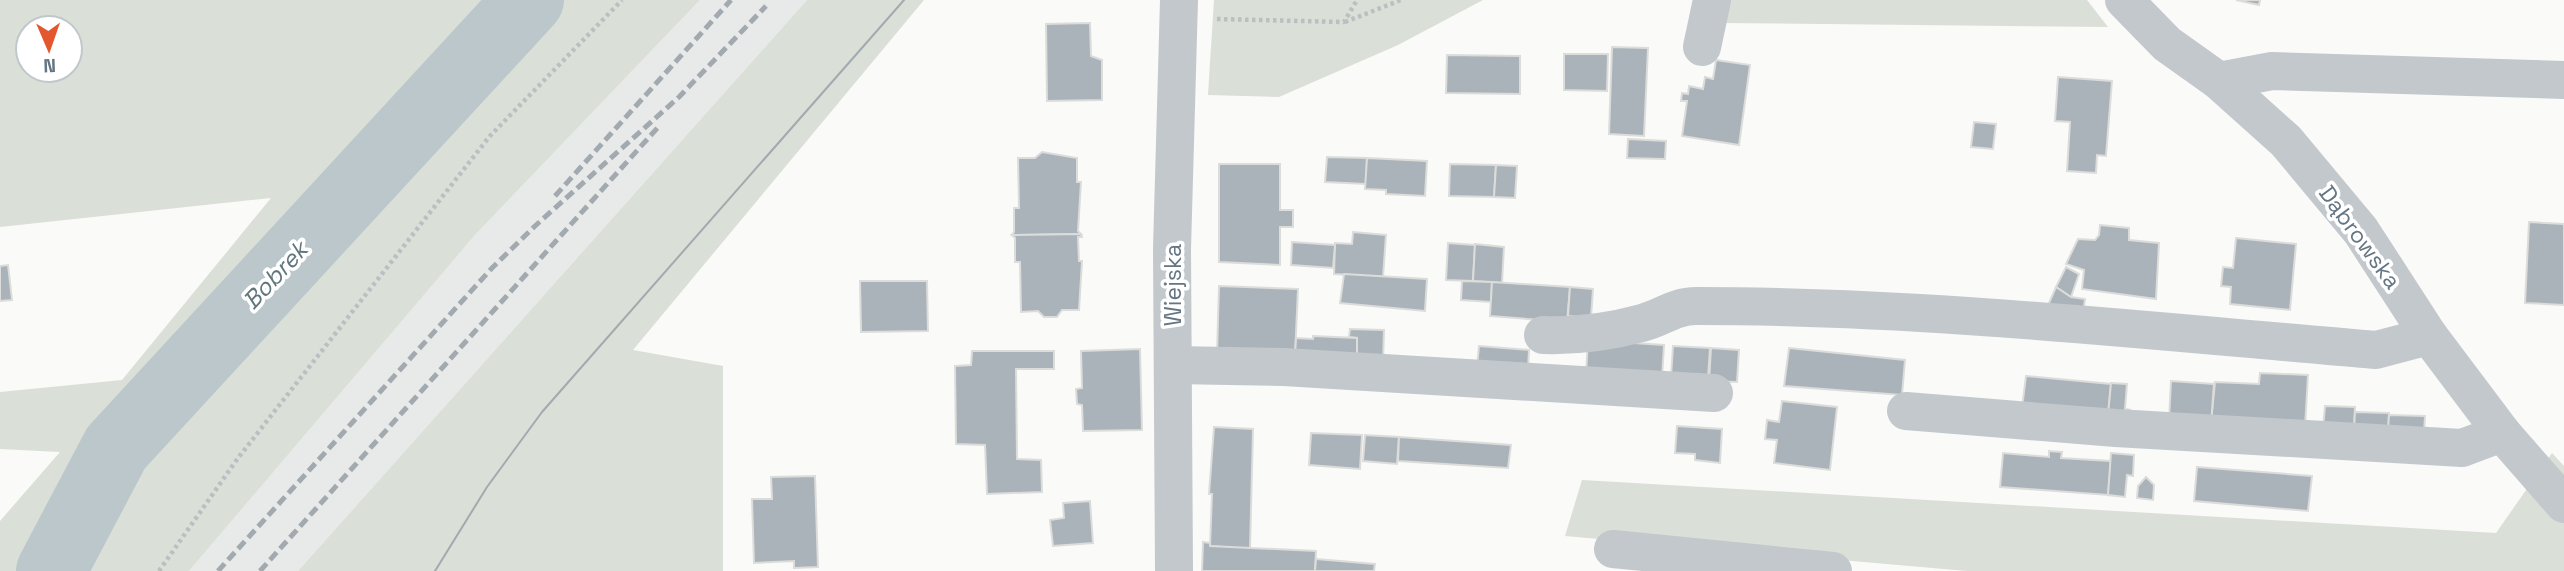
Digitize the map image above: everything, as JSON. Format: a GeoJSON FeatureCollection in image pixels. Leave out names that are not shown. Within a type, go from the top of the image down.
{"type":"FeatureCollection","features":[{"type":"Feature","properties":{"kind":"street"},"geometry":{"type":"LineString","coordinates":[[1702,47],[1713,0]]}},
{"type":"Feature","properties":{"kind":"street","name":"Dąbrowska"},"geometry":{"type":"LineString","coordinates":[[2124,0],[2166,44],[2219,81],[2286,141],[2361,231],[2429,336],[2502,433],[2564,504]]}},
{"type":"Feature","properties":{"kind":"street","name":"Wiejska"},"geometry":{"type":"LineString","coordinates":[[1174,571],[1173,365],[1178,9]]}},
{"type":"Feature","properties":{"kind":"street"},"geometry":{"type":"LineString","coordinates":[[2219,81],[2272,71],[2564,80]]}},
{"type":"Feature","properties":{"kind":"street"},"geometry":{"type":"LineString","coordinates":[[1542,335],[1579,336],[1644,322],[1678,306],[1792,306],[1959,315],[2376,350],[2429,336]]}},
{"type":"Feature","properties":{"kind":"street"},"geometry":{"type":"LineString","coordinates":[[1173,365],[1338,370],[1714,393]]}},
{"type":"Feature","properties":{"kind":"street"},"geometry":{"type":"LineString","coordinates":[[1906,411],[2116,428],[2462,447],[2502,433]]}},
{"type":"Feature","properties":{"kind":"street"},"geometry":{"type":"LineString","coordinates":[[1613,550],[1833,571]]}},
{"type":"Feature","properties":{"kind":"path"},"geometry":{"type":"LineString","coordinates":[[159,571],[238,458],[489,137],[622,0]]}},
{"type":"Feature","properties":{"kind":"path"},"geometry":{"type":"LineString","coordinates":[[1344,22],[1357,0]]}},
{"type":"Feature","properties":{"kind":"path"},"geometry":{"type":"LineString","coordinates":[[1178,9],[1344,22],[1401,0]]}},
{"type":"Feature","properties":{"kind":"shaded area"},"geometry":{"type":"Polygon","coordinates":[[[0,0],[700,0],[475,235],[189,571],[0,571],[0,521],[60,452],[0,449],[0,392],[122,380],[271,198],[0,227],[0,0]]]}},
{"type":"Feature","properties":{"kind":"shaded area"},"geometry":{"type":"Polygon","coordinates":[[[700,0],[807,0],[298,571],[189,571],[475,235],[700,0]]]}},
{"type":"Feature","properties":{"kind":"shaded area"},"geometry":{"type":"Polygon","coordinates":[[[807,0],[924,0],[633,350],[723,366],[723,571],[298,571],[807,0]]]}},
{"type":"Feature","properties":{"kind":"shaded area"},"geometry":{"type":"Polygon","coordinates":[[[1214,0],[1483,0],[1398,45],[1279,97],[1208,95],[1214,0]]]}},
{"type":"Feature","properties":{"kind":"shaded area"},"geometry":{"type":"Polygon","coordinates":[[[1728,0],[2087,0],[2108,27],[1721,23],[1728,0]]]}},
{"type":"Feature","properties":{"kind":"shaded area"},"geometry":{"type":"Polygon","coordinates":[[[2552,453],[2564,466],[2564,571],[1967,571],[1565,536],[1582,480],[2496,533],[2552,453]]]}},
{"type":"Feature","properties":{"kind":"building"},"geometry":{"type":"Polygon","coordinates":[[[2236,0],[2260,0],[2259,5],[2236,0]]]}},
{"type":"Feature","properties":{"kind":"building"},"geometry":{"type":"Polygon","coordinates":[[[1090,23],[1091,56],[1102,60],[1102,100],[1047,101],[1046,24],[1090,23]]]}},
{"type":"Feature","properties":{"kind":"building"},"geometry":{"type":"Polygon","coordinates":[[[1612,47],[1648,48],[1644,136],[1609,134],[1612,47]]]}},
{"type":"Feature","properties":{"kind":"building"},"geometry":{"type":"Polygon","coordinates":[[[1564,54],[1608,54],[1607,91],[1564,90],[1564,54]]]}},
{"type":"Feature","properties":{"kind":"building"},"geometry":{"type":"Polygon","coordinates":[[[1447,55],[1520,56],[1520,94],[1446,93],[1447,55]]]}},
{"type":"Feature","properties":{"kind":"building"},"geometry":{"type":"Polygon","coordinates":[[[1716,60],[1750,65],[1739,145],[1682,136],[1687,101],[1681,101],[1682,93],[1688,94],[1689,86],[1703,89],[1705,77],[1713,79],[1716,60]]]}},
{"type":"Feature","properties":{"kind":"building"},"geometry":{"type":"Polygon","coordinates":[[[2058,77],[2112,81],[2106,156],[2097,155],[2096,173],[2067,171],[2070,122],[2055,121],[2058,77]]]}},
{"type":"Feature","properties":{"kind":"building"},"geometry":{"type":"Polygon","coordinates":[[[1974,122],[1996,124],[1993,149],[1971,147],[1974,122]]]}},
{"type":"Feature","properties":{"kind":"building"},"geometry":{"type":"Polygon","coordinates":[[[1628,139],[1666,141],[1665,159],[1627,158],[1628,139]]]}},
{"type":"Feature","properties":{"kind":"building"},"geometry":{"type":"Polygon","coordinates":[[[1042,152],[1077,158],[1077,182],[1081,182],[1078,231],[1081,234],[1012,235],[1014,208],[1019,208],[1018,158],[1035,158],[1042,152]]]}},
{"type":"Feature","properties":{"kind":"building"},"geometry":{"type":"Polygon","coordinates":[[[1327,157],[1367,158],[1366,184],[1325,182],[1327,157]]]}},
{"type":"Feature","properties":{"kind":"building"},"geometry":{"type":"Polygon","coordinates":[[[1367,158],[1427,161],[1425,196],[1386,194],[1386,190],[1365,189],[1367,158]]]}},
{"type":"Feature","properties":{"kind":"building"},"geometry":{"type":"Polygon","coordinates":[[[1219,164],[1280,164],[1280,210],[1293,210],[1293,227],[1280,227],[1280,265],[1219,262],[1219,164]]]}},
{"type":"Feature","properties":{"kind":"building"},"geometry":{"type":"Polygon","coordinates":[[[1450,164],[1496,165],[1494,197],[1449,196],[1450,164]]]}},
{"type":"Feature","properties":{"kind":"building"},"geometry":{"type":"Polygon","coordinates":[[[1496,165],[1517,166],[1515,198],[1494,197],[1496,165]]]}},
{"type":"Feature","properties":{"kind":"building"},"geometry":{"type":"Polygon","coordinates":[[[2529,222],[2564,224],[2564,305],[2525,303],[2529,222]]]}},
{"type":"Feature","properties":{"kind":"building"},"geometry":{"type":"Polygon","coordinates":[[[2100,225],[2129,228],[2129,240],[2159,243],[2156,299],[2082,289],[2084,270],[2066,264],[2078,239],[2095,240],[2099,235],[2100,225]]]}},
{"type":"Feature","properties":{"kind":"building"},"geometry":{"type":"Polygon","coordinates":[[[1353,232],[1386,235],[1383,277],[1334,274],[1335,243],[1352,244],[1353,232]]]}},
{"type":"Feature","properties":{"kind":"building"},"geometry":{"type":"Polygon","coordinates":[[[1081,234],[1082,237],[1078,237],[1079,261],[1082,261],[1079,310],[1062,310],[1057,317],[1044,317],[1038,311],[1021,312],[1020,262],[1015,262],[1015,238],[1012,235],[1081,234]]]}},
{"type":"Feature","properties":{"kind":"building"},"geometry":{"type":"Polygon","coordinates":[[[2236,238],[2296,244],[2290,310],[2230,304],[2231,287],[2221,286],[2223,267],[2233,268],[2236,238]]]}},
{"type":"Feature","properties":{"kind":"building"},"geometry":{"type":"Polygon","coordinates":[[[1292,242],[1335,245],[1333,268],[1291,265],[1292,242]]]}},
{"type":"Feature","properties":{"kind":"building"},"geometry":{"type":"Polygon","coordinates":[[[1448,243],[1475,245],[1473,281],[1446,280],[1448,243]]]}},
{"type":"Feature","properties":{"kind":"building"},"geometry":{"type":"Polygon","coordinates":[[[1475,244],[1504,247],[1502,283],[1473,281],[1475,244]]]}},
{"type":"Feature","properties":{"kind":"building"},"geometry":{"type":"Polygon","coordinates":[[[8,265],[12,300],[0,301],[0,266],[8,265]]]}},
{"type":"Feature","properties":{"kind":"building"},"geometry":{"type":"Polygon","coordinates":[[[2066,267],[2079,274],[2071,297],[2056,287],[2066,267]]]}},
{"type":"Feature","properties":{"kind":"building"},"geometry":{"type":"Polygon","coordinates":[[[1344,274],[1427,279],[1425,311],[1340,303],[1344,274]]]}},
{"type":"Feature","properties":{"kind":"building"},"geometry":{"type":"Polygon","coordinates":[[[860,281],[927,281],[928,331],[861,332],[860,281]]]}},
{"type":"Feature","properties":{"kind":"building"},"geometry":{"type":"Polygon","coordinates":[[[1462,281],[1492,282],[1491,302],[1461,300],[1462,281]]]}},
{"type":"Feature","properties":{"kind":"building"},"geometry":{"type":"Polygon","coordinates":[[[1492,282],[1570,287],[1567,322],[1490,316],[1492,282]]]}},
{"type":"Feature","properties":{"kind":"building"},"geometry":{"type":"Polygon","coordinates":[[[1219,286],[1298,289],[1295,355],[1217,352],[1219,286]]]}},
{"type":"Feature","properties":{"kind":"building"},"geometry":{"type":"Polygon","coordinates":[[[1570,287],[1593,289],[1591,318],[1568,316],[1570,287]]]}},
{"type":"Feature","properties":{"kind":"building"},"geometry":{"type":"Polygon","coordinates":[[[2056,287],[2071,297],[2085,299],[2083,314],[2045,312],[2056,287]]]}},
{"type":"Feature","properties":{"kind":"building"},"geometry":{"type":"Polygon","coordinates":[[[1350,329],[1384,330],[1383,362],[1357,360],[1357,338],[1349,337],[1350,329]]]}},
{"type":"Feature","properties":{"kind":"building"},"geometry":{"type":"Polygon","coordinates":[[[1313,336],[1357,338],[1357,360],[1295,356],[1296,338],[1313,339],[1313,336]]]}},
{"type":"Feature","properties":{"kind":"building"},"geometry":{"type":"Polygon","coordinates":[[[1588,340],[1664,345],[1662,378],[1586,373],[1588,340]]]}},
{"type":"Feature","properties":{"kind":"building"},"geometry":{"type":"Polygon","coordinates":[[[1479,346],[1529,350],[1528,370],[1477,366],[1479,346]]]}},
{"type":"Feature","properties":{"kind":"building"},"geometry":{"type":"Polygon","coordinates":[[[1673,346],[1710,348],[1708,378],[1671,376],[1673,346]]]}},
{"type":"Feature","properties":{"kind":"building"},"geometry":{"type":"Polygon","coordinates":[[[1711,348],[1739,350],[1737,382],[1709,381],[1711,348]]]}},
{"type":"Feature","properties":{"kind":"building"},"geometry":{"type":"Polygon","coordinates":[[[1789,348],[1905,360],[1902,395],[1784,386],[1789,348]]]}},
{"type":"Feature","properties":{"kind":"building"},"geometry":{"type":"Polygon","coordinates":[[[1140,349],[1142,430],[1083,431],[1082,405],[1077,404],[1076,389],[1082,388],[1081,351],[1140,349]]]}},
{"type":"Feature","properties":{"kind":"building"},"geometry":{"type":"Polygon","coordinates":[[[972,351],[1054,351],[1054,369],[1016,369],[1017,459],[1041,460],[1042,492],[987,494],[985,445],[956,444],[955,366],[971,365],[972,351]]]}},
{"type":"Feature","properties":{"kind":"building"},"geometry":{"type":"Polygon","coordinates":[[[2260,373],[2308,375],[2305,427],[2211,423],[2215,382],[2259,384],[2260,373]]]}},
{"type":"Feature","properties":{"kind":"building"},"geometry":{"type":"Polygon","coordinates":[[[2026,376],[2111,384],[2108,415],[2022,408],[2026,376]]]}},
{"type":"Feature","properties":{"kind":"building"},"geometry":{"type":"Polygon","coordinates":[[[2171,381],[2214,384],[2211,423],[2169,420],[2171,381]]]}},
{"type":"Feature","properties":{"kind":"building"},"geometry":{"type":"Polygon","coordinates":[[[2111,383],[2127,384],[2125,409],[2131,410],[2108,415],[2111,383]]]}},
{"type":"Feature","properties":{"kind":"building"},"geometry":{"type":"Polygon","coordinates":[[[1782,401],[1837,407],[1830,470],[1774,463],[1777,440],[1765,439],[1767,420],[1779,422],[1782,401]]]}},
{"type":"Feature","properties":{"kind":"building"},"geometry":{"type":"Polygon","coordinates":[[[2325,406],[2355,407],[2354,429],[2323,428],[2325,406]]]}},
{"type":"Feature","properties":{"kind":"building"},"geometry":{"type":"Polygon","coordinates":[[[2355,412],[2389,413],[2388,431],[2354,429],[2355,412]]]}},
{"type":"Feature","properties":{"kind":"building"},"geometry":{"type":"Polygon","coordinates":[[[2389,415],[2425,416],[2424,433],[2388,431],[2389,415]]]}},
{"type":"Feature","properties":{"kind":"building"},"geometry":{"type":"Polygon","coordinates":[[[1677,426],[1722,429],[1720,463],[1695,460],[1695,454],[1675,453],[1677,426]]]}},
{"type":"Feature","properties":{"kind":"building"},"geometry":{"type":"Polygon","coordinates":[[[1214,427],[1253,429],[1250,549],[1210,546],[1212,494],[1209,494],[1214,427]]]}},
{"type":"Feature","properties":{"kind":"building"},"geometry":{"type":"Polygon","coordinates":[[[1311,433],[1362,435],[1360,469],[1309,465],[1311,433]]]}},
{"type":"Feature","properties":{"kind":"building"},"geometry":{"type":"Polygon","coordinates":[[[1365,435],[1399,437],[1397,464],[1363,461],[1365,435]]]}},
{"type":"Feature","properties":{"kind":"building"},"geometry":{"type":"Polygon","coordinates":[[[1399,437],[1511,445],[1508,468],[1398,461],[1399,437]]]}},
{"type":"Feature","properties":{"kind":"building"},"geometry":{"type":"Polygon","coordinates":[[[2049,451],[2062,452],[2061,458],[2111,461],[2108,495],[2000,487],[2003,453],[2049,457],[2049,451]]]}},
{"type":"Feature","properties":{"kind":"building"},"geometry":{"type":"Polygon","coordinates":[[[2111,453],[2134,455],[2133,476],[2127,475],[2125,497],[2108,495],[2111,453]]]}},
{"type":"Feature","properties":{"kind":"building"},"geometry":{"type":"Polygon","coordinates":[[[2197,467],[2312,476],[2308,511],[2194,501],[2197,467]]]}},
{"type":"Feature","properties":{"kind":"building"},"geometry":{"type":"Polygon","coordinates":[[[815,476],[818,567],[794,568],[794,561],[754,563],[752,499],[772,499],[771,477],[815,476]]]}},
{"type":"Feature","properties":{"kind":"building"},"geometry":{"type":"Polygon","coordinates":[[[2146,477],[2154,485],[2153,500],[2137,498],[2138,486],[2146,477]]]}},
{"type":"Feature","properties":{"kind":"building"},"geometry":{"type":"Polygon","coordinates":[[[1090,501],[1093,543],[1053,546],[1050,520],[1064,518],[1063,503],[1090,501]]]}},
{"type":"Feature","properties":{"kind":"building"},"geometry":{"type":"Polygon","coordinates":[[[1203,542],[1210,543],[1210,546],[1316,551],[1315,571],[1202,571],[1203,542]]]}},
{"type":"Feature","properties":{"kind":"building"},"geometry":{"type":"Polygon","coordinates":[[[1316,559],[1375,564],[1374,571],[1315,571],[1316,559]]]}},
{"type":"Feature","properties":{"kind":"waterway","name":"Bobrek"},"geometry":{"type":"LineString","coordinates":[[51,571],[116,448],[529,0]]}},
{"type":"Feature","properties":{"kind":"tram line"},"geometry":{"type":"LineString","coordinates":[[435,571],[487,487],[542,412],[904,0]]}},
{"type":"Feature","properties":{"kind":"railway"},"geometry":{"type":"LineString","coordinates":[[555,196],[731,0]]}},
{"type":"Feature","properties":{"kind":"railway"},"geometry":{"type":"LineString","coordinates":[[218,571],[492,268],[679,97],[766,6]]}},
{"type":"Feature","properties":{"kind":"railway"},"geometry":{"type":"LineString","coordinates":[[260,571],[660,125]]}}]}
